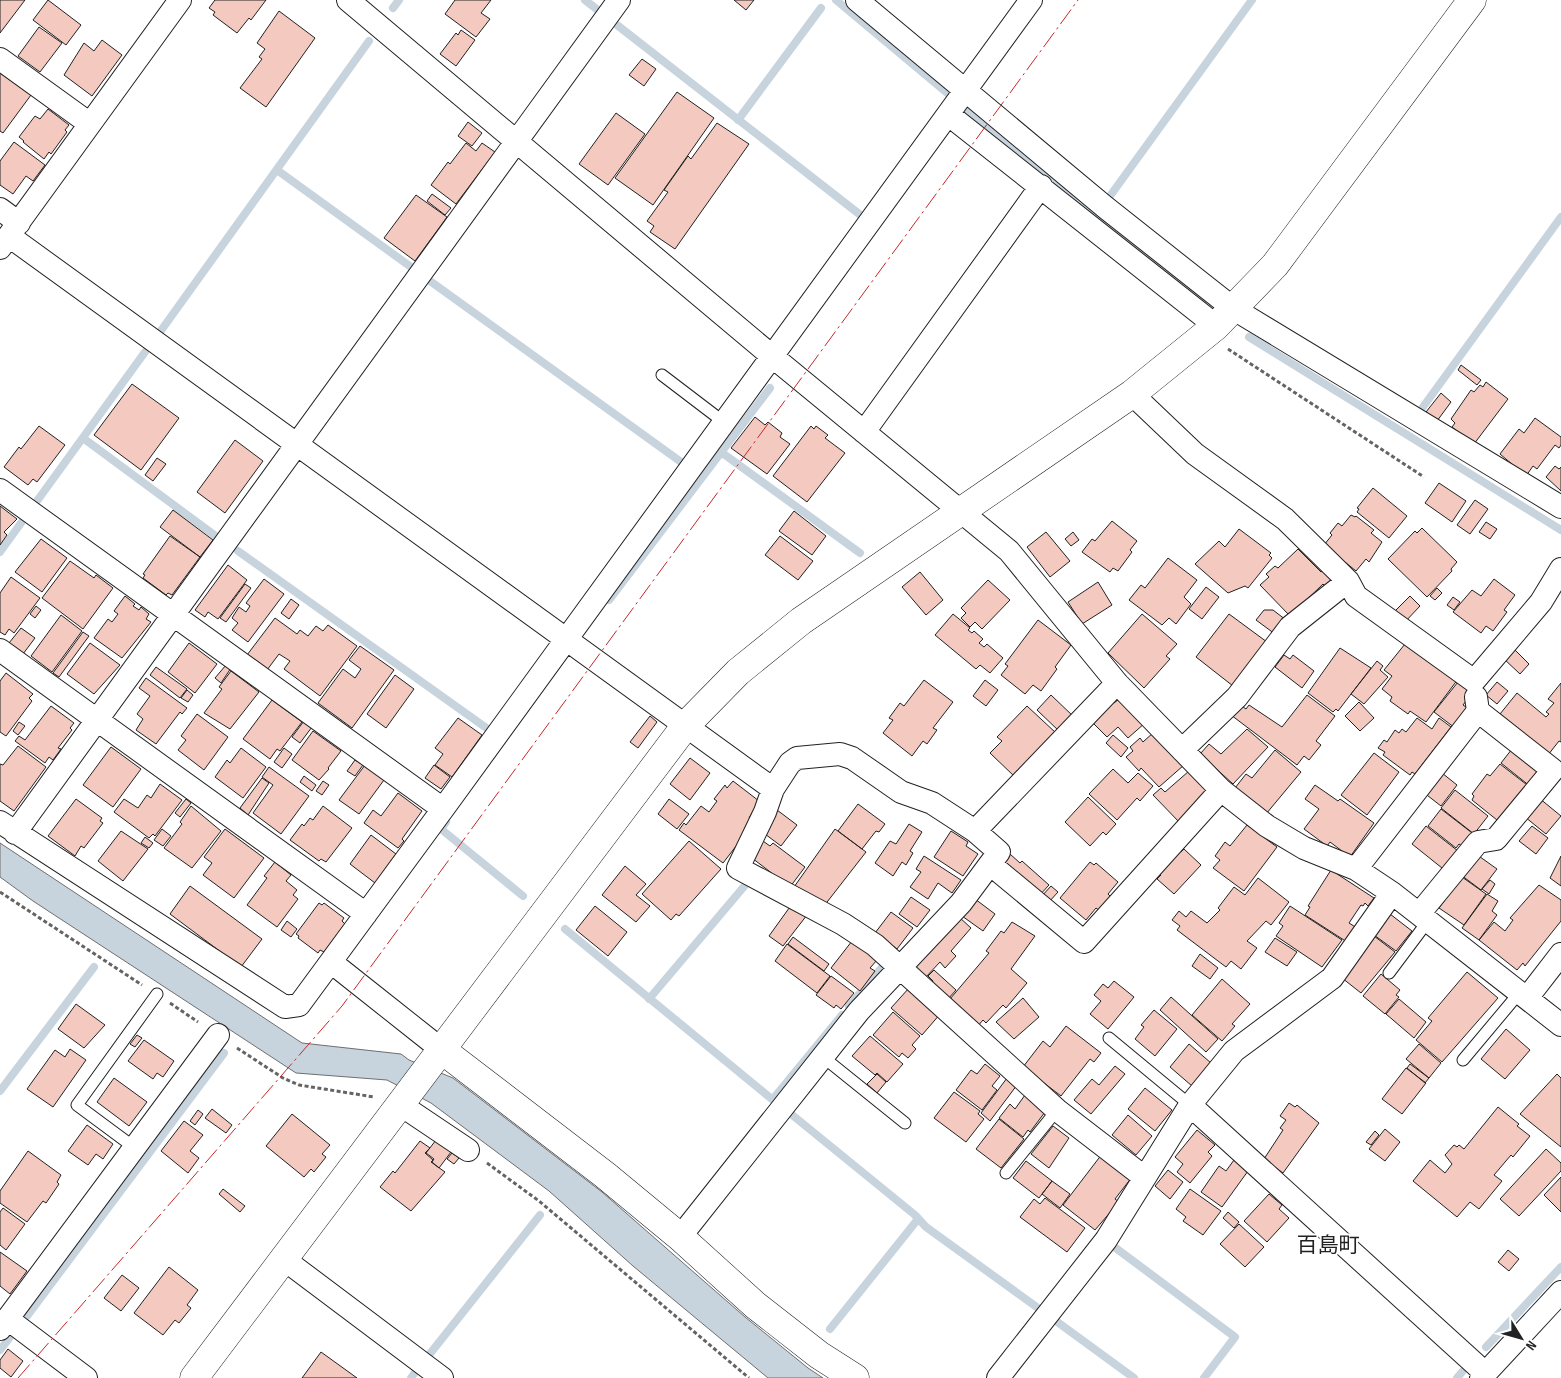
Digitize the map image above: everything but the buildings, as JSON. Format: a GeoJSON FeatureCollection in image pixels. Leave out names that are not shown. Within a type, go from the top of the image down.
{"type":"FeatureCollection","features":[{"type":"Feature","properties":{"kind":"street"},"geometry":{"type":"LineString","coordinates":[[9,236],[180,0]]}},
{"type":"Feature","properties":{"kind":"street"},"geometry":{"type":"LineString","coordinates":[[348,0],[773,358],[1009,551],[1117,683],[1221,790],[1267,826],[1304,848],[1356,869],[1392,893],[1561,1025]]}},
{"type":"Feature","properties":{"kind":"street"},"geometry":{"type":"LineString","coordinates":[[619,0],[98,721],[8,828],[285,1006],[299,1005],[568,640],[1031,0]]}},
{"type":"Feature","properties":{"kind":"street"},"geometry":{"type":"LineString","coordinates":[[857,0],[1041,186],[1219,324],[1561,507]]}},
{"type":"Feature","properties":{"kind":"street"},"geometry":{"type":"LineString","coordinates":[[194,1378],[285,1260],[686,725],[738,672],[801,621],[1132,394],[1219,324],[1275,265],[1472,0]]}},
{"type":"Feature","properties":{"kind":"street"},"geometry":{"type":"LineString","coordinates":[[0,59],[90,124]]}},
{"type":"Feature","properties":{"kind":"street"},"geometry":{"type":"LineString","coordinates":[[958,103],[1105,207],[1219,324]]}},
{"type":"Feature","properties":{"kind":"street"},"geometry":{"type":"LineString","coordinates":[[864,432],[1041,186]]}},
{"type":"Feature","properties":{"kind":"street"},"geometry":{"type":"LineString","coordinates":[[0,209],[9,236],[772,789]]}},
{"type":"Feature","properties":{"kind":"street"},"geometry":{"type":"LineString","coordinates":[[1132,394],[1195,454],[1285,519],[1348,581],[1356,596],[1474,681],[1478,711],[1557,771],[1496,839],[1478,842],[1424,918]]}},
{"type":"Feature","properties":{"kind":"street"},"geometry":{"type":"LineString","coordinates":[[0,490],[443,809]]}},
{"type":"Feature","properties":{"kind":"street"},"geometry":{"type":"LineString","coordinates":[[1474,681],[1542,602],[1561,570]]}},
{"type":"Feature","properties":{"kind":"street"},"geometry":{"type":"LineString","coordinates":[[1182,750],[1237,697],[1290,627],[1348,581]]}},
{"type":"Feature","properties":{"kind":"street"},"geometry":{"type":"LineString","coordinates":[[0,650],[366,914]]}},
{"type":"Feature","properties":{"kind":"street"},"geometry":{"type":"LineString","coordinates":[[974,830],[1117,683]]}},
{"type":"Feature","properties":{"kind":"street"},"geometry":{"type":"LineString","coordinates":[[1356,869],[1478,711]]}},
{"type":"Feature","properties":{"kind":"street"},"geometry":{"type":"LineString","coordinates":[[680,1237],[859,1012],[900,966],[962,903],[999,852],[974,830],[932,803],[901,792],[852,758],[840,754],[797,758],[790,763],[772,789],[765,812],[738,868],[843,924],[876,945],[900,966],[1057,1110],[1144,1177]]}},
{"type":"Feature","properties":{"kind":"street"},"geometry":{"type":"LineString","coordinates":[[990,864],[1084,942],[1221,790]]}},
{"type":"Feature","properties":{"kind":"street"},"geometry":{"type":"LineString","coordinates":[[998,1378],[1106,1240],[1190,1105],[1234,1051],[1332,978],[1392,893]]}},
{"type":"Feature","properties":{"kind":"street"},"geometry":{"type":"LineString","coordinates":[[1523,995],[1561,954]]}},
{"type":"Feature","properties":{"kind":"street"},"geometry":{"type":"LineString","coordinates":[[330,962],[437,1057],[605,1175],[680,1237],[755,1305],[819,1355],[855,1378]]}},
{"type":"Feature","properties":{"kind":"street"},"geometry":{"type":"LineString","coordinates":[[86,1378],[3,1323],[218,1035]]}},
{"type":"Feature","properties":{"kind":"street"},"geometry":{"type":"LineString","coordinates":[[401,1105],[468,1150]]}},
{"type":"Feature","properties":{"kind":"street"},"geometry":{"type":"LineString","coordinates":[[1190,1105],[1484,1376],[1561,1292]]}},
{"type":"Feature","properties":{"kind":"street"},"geometry":{"type":"LineString","coordinates":[[285,1260],[442,1378]]}},
{"type":"Feature","properties":{"kind":"lane"},"geometry":{"type":"LineString","coordinates":[[662,376],[725,423]]}},
{"type":"Feature","properties":{"kind":"lane"},"geometry":{"type":"LineString","coordinates":[[1388,973],[1424,918]]}},
{"type":"Feature","properties":{"kind":"lane"},"geometry":{"type":"LineString","coordinates":[[135,1148],[77,1105],[157,994]]}},
{"type":"Feature","properties":{"kind":"lane"},"geometry":{"type":"LineString","coordinates":[[1463,1060],[1523,995]]}},
{"type":"Feature","properties":{"kind":"lane"},"geometry":{"type":"LineString","coordinates":[[1109,1038],[1190,1105]]}},
{"type":"Feature","properties":{"kind":"lane"},"geometry":{"type":"LineString","coordinates":[[822,1057],[905,1123]]}},
{"type":"Feature","properties":{"kind":"lane"},"geometry":{"type":"LineString","coordinates":[[1006,1173],[1057,1110]]}},
{"type":"Feature","properties":{"kind":"path"},"geometry":{"type":"LineString","coordinates":[[1219,324],[1424,477]]}},
{"type":"Feature","properties":{"kind":"path"},"geometry":{"type":"LineString","coordinates":[[0,892],[283,1078],[299,1085],[382,1098],[401,1105]]}},
{"type":"Feature","properties":{"kind":"path"},"geometry":{"type":"LineString","coordinates":[[468,1150],[539,1201],[749,1378]]}},
{"type":"Feature","properties":{"kind":"shaded area"},"geometry":{"type":"Polygon","coordinates":[[[0,843],[302,1043],[401,1054],[409,1060],[453,1078],[602,1192],[745,1317],[823,1378],[768,1378],[633,1266],[549,1191],[431,1103],[387,1080],[296,1073],[33,901],[0,877],[0,843]]]}},
{"type":"Feature","properties":{"kind":"waterway"},"geometry":{"type":"LineString","coordinates":[[393,8],[399,0]]}},
{"type":"Feature","properties":{"kind":"waterway"},"geometry":{"type":"LineString","coordinates":[[585,0],[599,11]]}},
{"type":"Feature","properties":{"kind":"waterway"},"geometry":{"type":"LineString","coordinates":[[836,0],[977,118],[1203,300]]}},
{"type":"Feature","properties":{"kind":"waterway"},"geometry":{"type":"LineString","coordinates":[[1110,196],[1252,0]]}},
{"type":"Feature","properties":{"kind":"waterway"},"geometry":{"type":"LineString","coordinates":[[738,120],[821,8]]}},
{"type":"Feature","properties":{"kind":"waterway"},"geometry":{"type":"LineString","coordinates":[[617,25],[863,217]]}},
{"type":"Feature","properties":{"kind":"waterway"},"geometry":{"type":"LineString","coordinates":[[160,332],[369,41]]}},
{"type":"Feature","properties":{"kind":"waterway"},"geometry":{"type":"LineString","coordinates":[[277,170],[411,267]]}},
{"type":"Feature","properties":{"kind":"waterway"},"geometry":{"type":"LineString","coordinates":[[1423,407],[1561,217]]}},
{"type":"Feature","properties":{"kind":"waterway"},"geometry":{"type":"LineString","coordinates":[[430,281],[688,467]]}},
{"type":"Feature","properties":{"kind":"waterway"},"geometry":{"type":"LineString","coordinates":[[1249,337],[1561,530]]}},
{"type":"Feature","properties":{"kind":"waterway"},"geometry":{"type":"LineString","coordinates":[[37,501],[145,352]]}},
{"type":"Feature","properties":{"kind":"waterway"},"geometry":{"type":"LineString","coordinates":[[609,600],[770,388]]}},
{"type":"Feature","properties":{"kind":"waterway"},"geometry":{"type":"LineString","coordinates":[[83,438],[217,537]]}},
{"type":"Feature","properties":{"kind":"waterway"},"geometry":{"type":"LineString","coordinates":[[721,452],[860,553]]}},
{"type":"Feature","properties":{"kind":"waterway"},"geometry":{"type":"LineString","coordinates":[[0,552],[21,523]]}},
{"type":"Feature","properties":{"kind":"waterway"},"geometry":{"type":"LineString","coordinates":[[238,551],[492,732]]}},
{"type":"Feature","properties":{"kind":"waterway"},"geometry":{"type":"LineString","coordinates":[[446,822],[441,829],[523,896]]}},
{"type":"Feature","properties":{"kind":"waterway"},"geometry":{"type":"LineString","coordinates":[[649,999],[747,883],[742,879]]}},
{"type":"Feature","properties":{"kind":"waterway"},"geometry":{"type":"LineString","coordinates":[[565,929],[773,1100]]}},
{"type":"Feature","properties":{"kind":"waterway"},"geometry":{"type":"LineString","coordinates":[[849,1006],[884,965]]}},
{"type":"Feature","properties":{"kind":"waterway"},"geometry":{"type":"LineString","coordinates":[[0,1091],[94,967]]}},
{"type":"Feature","properties":{"kind":"waterway"},"geometry":{"type":"LineString","coordinates":[[773,1099],[842,1015]]}},
{"type":"Feature","properties":{"kind":"waterway"},"geometry":{"type":"LineString","coordinates":[[27,1316],[224,1053]]}},
{"type":"Feature","properties":{"kind":"waterway"},"geometry":{"type":"LineString","coordinates":[[791,1114],[915,1215],[926,1227],[1038,1308]]}},
{"type":"Feature","properties":{"kind":"waterway"},"geometry":{"type":"LineString","coordinates":[[429,1355],[540,1215]]}},
{"type":"Feature","properties":{"kind":"waterway"},"geometry":{"type":"LineString","coordinates":[[830,1329],[918,1219]]}},
{"type":"Feature","properties":{"kind":"waterway"},"geometry":{"type":"LineString","coordinates":[[1113,1246],[1235,1337],[1204,1378]]}},
{"type":"Feature","properties":{"kind":"waterway"},"geometry":{"type":"LineString","coordinates":[[1486,1347],[1561,1267]]}},
{"type":"Feature","properties":{"kind":"waterway"},"geometry":{"type":"LineString","coordinates":[[1056,1321],[1134,1378]]}},
{"type":"Feature","properties":{"kind":"waterway"},"geometry":{"type":"LineString","coordinates":[[0,1350],[10,1337]]}},
{"type":"Feature","properties":{"kind":"waterway"},"geometry":{"type":"LineString","coordinates":[[411,1378],[416,1371]]}},
{"type":"Feature","properties":{"kind":"waterway"},"geometry":{"type":"LineString","coordinates":[[1457,1378],[1462,1372]]}},
{"type":"Feature","properties":{"kind":"power"},"geometry":{"type":"LineString","coordinates":[[18,1378],[342,1006],[1078,0]]}},
{"type":"Feature","properties":{"kind":"district","name":"百島町"},"geometry":{"type":"Point","coordinates":[1328,1245]}}]}
